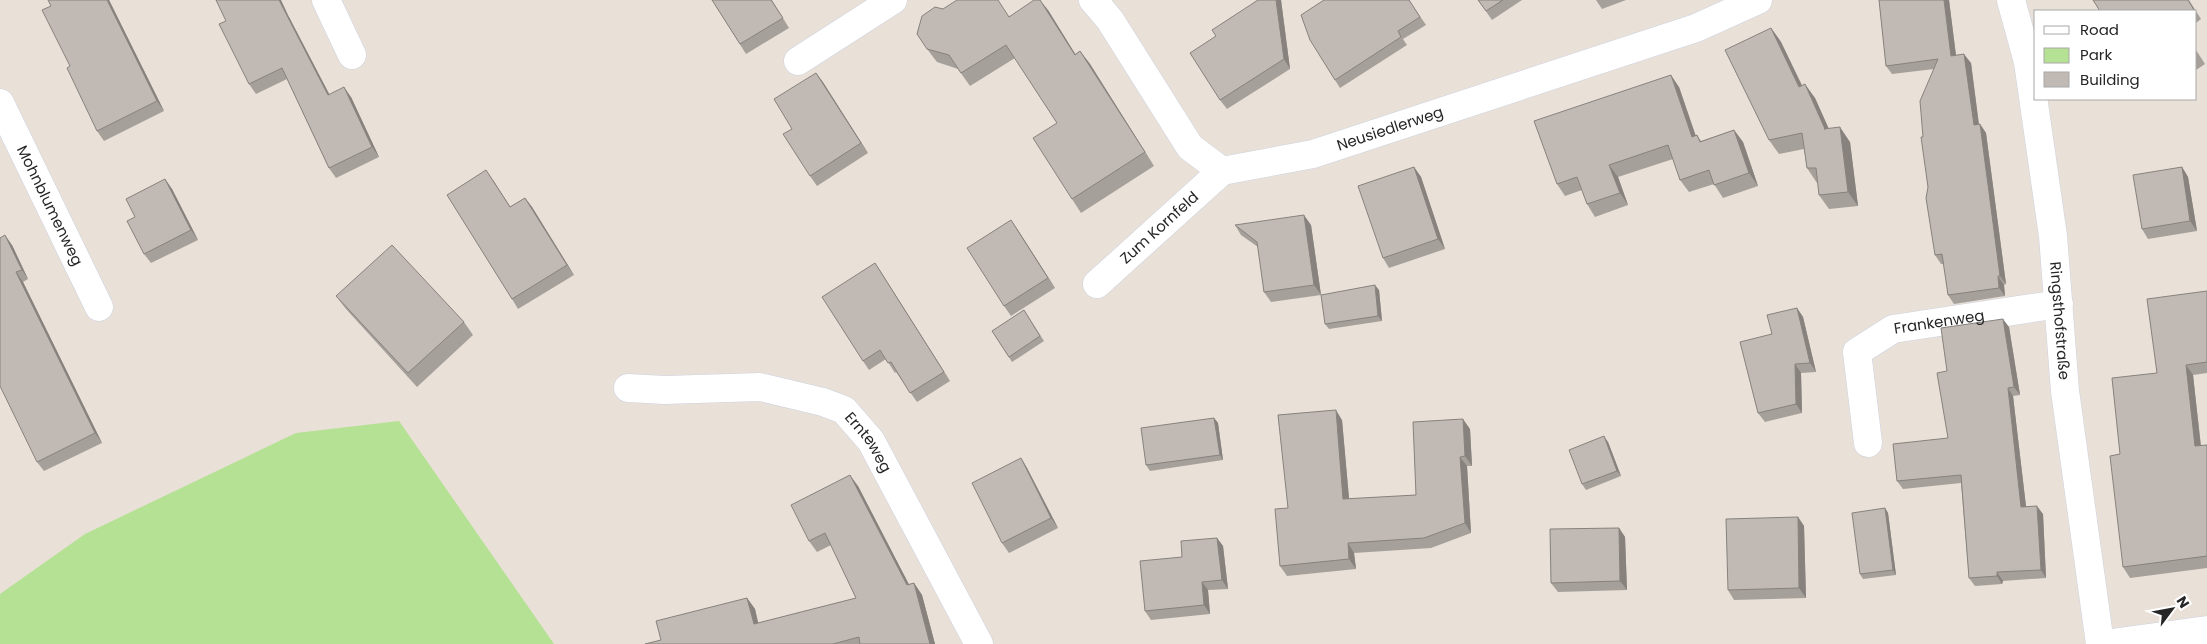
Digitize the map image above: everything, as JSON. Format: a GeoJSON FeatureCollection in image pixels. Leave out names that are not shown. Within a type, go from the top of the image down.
{"type":"FeatureCollection","features":[{"type":"Feature","properties":{"kind":"street"},"geometry":{"type":"LineString","coordinates":[[326,0],[352,56]]}},
{"type":"Feature","properties":{"kind":"street"},"geometry":{"type":"LineString","coordinates":[[798,61],[893,0]]}},
{"type":"Feature","properties":{"kind":"street"},"geometry":{"type":"LineString","coordinates":[[1093,0],[1110,20],[1190,147],[1222,171]]}},
{"type":"Feature","properties":{"kind":"street","name":"Neusiedlerweg"},"geometry":{"type":"LineString","coordinates":[[1222,171],[1313,154],[1696,28],[1758,0]]}},
{"type":"Feature","properties":{"kind":"street","name":"Ringsthofstraße"},"geometry":{"type":"LineString","coordinates":[[2011,0],[2028,62],[2053,236],[2065,391],[2100,644]]}},
{"type":"Feature","properties":{"kind":"street","name":"Mohnblumenweg"},"geometry":{"type":"LineString","coordinates":[[0,103],[99,307]]}},
{"type":"Feature","properties":{"kind":"street","name":"Zum Kornfeld"},"geometry":{"type":"LineString","coordinates":[[1097,284],[1222,171]]}},
{"type":"Feature","properties":{"kind":"street","name":"Frankenweg"},"geometry":{"type":"LineString","coordinates":[[1868,443],[1857,352],[1893,329],[2059,304]]}},
{"type":"Feature","properties":{"kind":"street","name":"Ernteweg"},"geometry":{"type":"LineString","coordinates":[[628,388],[665,390],[760,387],[823,402],[844,410],[871,442],[979,644]]}},
{"type":"Feature","properties":{"kind":"street"},"geometry":{"type":"LineString","coordinates":[[2104,644],[2207,630]]}},
{"type":"Feature","properties":{"kind":"green space"},"geometry":{"type":"Polygon","coordinates":[[[399,421],[554,644],[0,644],[0,594],[85,534],[296,433],[399,421]]]}},
{"type":"Feature","properties":{"kind":"building"},"geometry":{"type":"Polygon","coordinates":[[[48,0],[107,0],[157,101],[97,131],[67,68],[70,66],[42,10],[51,6],[48,0]]]}},
{"type":"Feature","properties":{"kind":"building"},"geometry":{"type":"Polygon","coordinates":[[[216,0],[279,0],[328,95],[344,87],[372,147],[329,168],[282,68],[249,84],[219,24],[226,21],[216,0]]]}},
{"type":"Feature","properties":{"kind":"building"},"geometry":{"type":"Polygon","coordinates":[[[712,0],[771,0],[783,18],[740,44],[712,0]]]}},
{"type":"Feature","properties":{"kind":"building"},"geometry":{"type":"Polygon","coordinates":[[[957,0],[998,0],[1009,17],[1034,0],[1040,0],[1075,55],[1080,51],[1145,152],[1072,199],[1033,138],[1057,123],[1006,45],[961,73],[949,55],[927,49],[917,34],[922,16],[935,7],[943,9],[957,0]]]}},
{"type":"Feature","properties":{"kind":"building"},"geometry":{"type":"Polygon","coordinates":[[[1258,0],[1276,0],[1284,59],[1220,100],[1190,53],[1216,36],[1212,30],[1258,0]]]}},
{"type":"Feature","properties":{"kind":"building"},"geometry":{"type":"Polygon","coordinates":[[[1324,0],[1409,0],[1420,17],[1398,31],[1401,37],[1335,80],[1310,40],[1301,15],[1324,0]]]}},
{"type":"Feature","properties":{"kind":"building"},"geometry":{"type":"Polygon","coordinates":[[[1478,0],[1503,0],[1486,11],[1478,0]]]}},
{"type":"Feature","properties":{"kind":"building"},"geometry":{"type":"Polygon","coordinates":[[[1879,0],[1944,0],[1951,56],[1964,54],[1974,125],[1980,124],[2000,276],[1998,276],[1999,288],[1948,295],[1942,254],[1935,255],[1926,198],[1928,187],[1921,137],[1923,137],[1920,101],[1938,59],[1886,66],[1879,0]]]}},
{"type":"Feature","properties":{"kind":"building"},"geometry":{"type":"Polygon","coordinates":[[[2093,0],[2188,0],[2194,10],[2099,10],[2093,0]]]}},
{"type":"Feature","properties":{"kind":"building"},"geometry":{"type":"Polygon","coordinates":[[[1771,28],[1799,87],[1805,84],[1825,129],[1840,127],[1848,192],[1819,195],[1816,168],[1807,168],[1802,133],[1769,140],[1725,50],[1771,28]]]}},
{"type":"Feature","properties":{"kind":"building"},"geometry":{"type":"Polygon","coordinates":[[[816,73],[861,143],[810,176],[783,134],[792,129],[774,99],[816,73]]]}},
{"type":"Feature","properties":{"kind":"building"},"geometry":{"type":"Polygon","coordinates":[[[1671,75],[1692,137],[1697,135],[1700,142],[1734,130],[1749,173],[1714,185],[1709,170],[1680,180],[1668,145],[1609,165],[1620,193],[1587,204],[1577,177],[1557,184],[1534,121],[1671,75]]]}},
{"type":"Feature","properties":{"kind":"building"},"geometry":{"type":"Polygon","coordinates":[[[1414,167],[1438,239],[1383,258],[1358,186],[1414,167]]]}},
{"type":"Feature","properties":{"kind":"building"},"geometry":{"type":"Polygon","coordinates":[[[2182,167],[2190,221],[2142,229],[2133,175],[2182,167]]]}},
{"type":"Feature","properties":{"kind":"building"},"geometry":{"type":"Polygon","coordinates":[[[486,170],[510,207],[525,198],[567,265],[512,299],[447,195],[486,170]]]}},
{"type":"Feature","properties":{"kind":"building"},"geometry":{"type":"Polygon","coordinates":[[[165,179],[191,230],[144,254],[127,221],[135,217],[126,199],[165,179]]]}},
{"type":"Feature","properties":{"kind":"building"},"geometry":{"type":"Polygon","coordinates":[[[1304,215],[1314,285],[1264,292],[1257,242],[1235,225],[1304,215]]]}},
{"type":"Feature","properties":{"kind":"building"},"geometry":{"type":"Polygon","coordinates":[[[1011,220],[1048,278],[1004,306],[967,248],[1011,220]]]}},
{"type":"Feature","properties":{"kind":"building"},"geometry":{"type":"Polygon","coordinates":[[[5,235],[22,270],[16,272],[95,433],[37,462],[0,386],[0,238],[5,235]]]}},
{"type":"Feature","properties":{"kind":"building"},"geometry":{"type":"Polygon","coordinates":[[[392,245],[464,322],[408,373],[336,296],[392,245]]]}},
{"type":"Feature","properties":{"kind":"building"},"geometry":{"type":"Polygon","coordinates":[[[875,263],[944,372],[910,393],[891,362],[888,363],[880,350],[863,361],[822,297],[875,263]]]}},
{"type":"Feature","properties":{"kind":"building"},"geometry":{"type":"Polygon","coordinates":[[[1375,285],[1378,316],[1325,324],[1321,295],[1375,285]]]}},
{"type":"Feature","properties":{"kind":"building"},"geometry":{"type":"Polygon","coordinates":[[[2207,291],[2207,362],[2186,365],[2195,446],[2207,445],[2207,556],[2123,567],[2110,456],[2120,454],[2112,378],[2157,373],[2147,299],[2207,291]]]}},
{"type":"Feature","properties":{"kind":"building"},"geometry":{"type":"Polygon","coordinates":[[[1797,308],[1810,363],[1795,364],[1796,404],[1758,413],[1740,342],[1772,334],[1767,315],[1797,308]]]}},
{"type":"Feature","properties":{"kind":"building"},"geometry":{"type":"Polygon","coordinates":[[[1024,310],[1040,336],[1009,357],[992,331],[1024,310]]]}},
{"type":"Feature","properties":{"kind":"building"},"geometry":{"type":"Polygon","coordinates":[[[2003,319],[2014,387],[2008,388],[2021,507],[2037,506],[2041,570],[1997,572],[1997,576],[1969,578],[1961,475],[1897,481],[1893,444],[1948,438],[1937,373],[1947,371],[1941,328],[2003,319]]]}},
{"type":"Feature","properties":{"kind":"building"},"geometry":{"type":"Polygon","coordinates":[[[1336,410],[1343,499],[1416,495],[1413,422],[1463,419],[1465,456],[1460,457],[1465,523],[1424,538],[1348,543],[1349,559],[1280,566],[1275,509],[1288,508],[1278,415],[1336,410]]]}},
{"type":"Feature","properties":{"kind":"building"},"geometry":{"type":"Polygon","coordinates":[[[1214,418],[1220,455],[1146,465],[1141,428],[1214,418]]]}},
{"type":"Feature","properties":{"kind":"building"},"geometry":{"type":"Polygon","coordinates":[[[1604,436],[1617,471],[1582,484],[1569,450],[1604,436]]]}},
{"type":"Feature","properties":{"kind":"building"},"geometry":{"type":"Polygon","coordinates":[[[1021,458],[1051,518],[1002,543],[972,483],[1021,458]]]}},
{"type":"Feature","properties":{"kind":"building"},"geometry":{"type":"Polygon","coordinates":[[[850,475],[907,585],[914,583],[930,644],[860,644],[859,637],[833,644],[645,644],[661,640],[656,621],[747,598],[754,624],[856,598],[825,533],[809,541],[791,505],[850,475]]]}},
{"type":"Feature","properties":{"kind":"building"},"geometry":{"type":"Polygon","coordinates":[[[1885,508],[1893,570],[1860,574],[1852,513],[1885,508]]]}},
{"type":"Feature","properties":{"kind":"building"},"geometry":{"type":"Polygon","coordinates":[[[1798,517],[1799,588],[1728,590],[1726,519],[1798,517]]]}},
{"type":"Feature","properties":{"kind":"building"},"geometry":{"type":"Polygon","coordinates":[[[1619,528],[1620,581],[1551,583],[1550,529],[1619,528]]]}},
{"type":"Feature","properties":{"kind":"building"},"geometry":{"type":"Polygon","coordinates":[[[1217,538],[1222,580],[1202,582],[1204,605],[1145,611],[1140,561],[1182,557],[1181,541],[1217,538]]]}}]}
